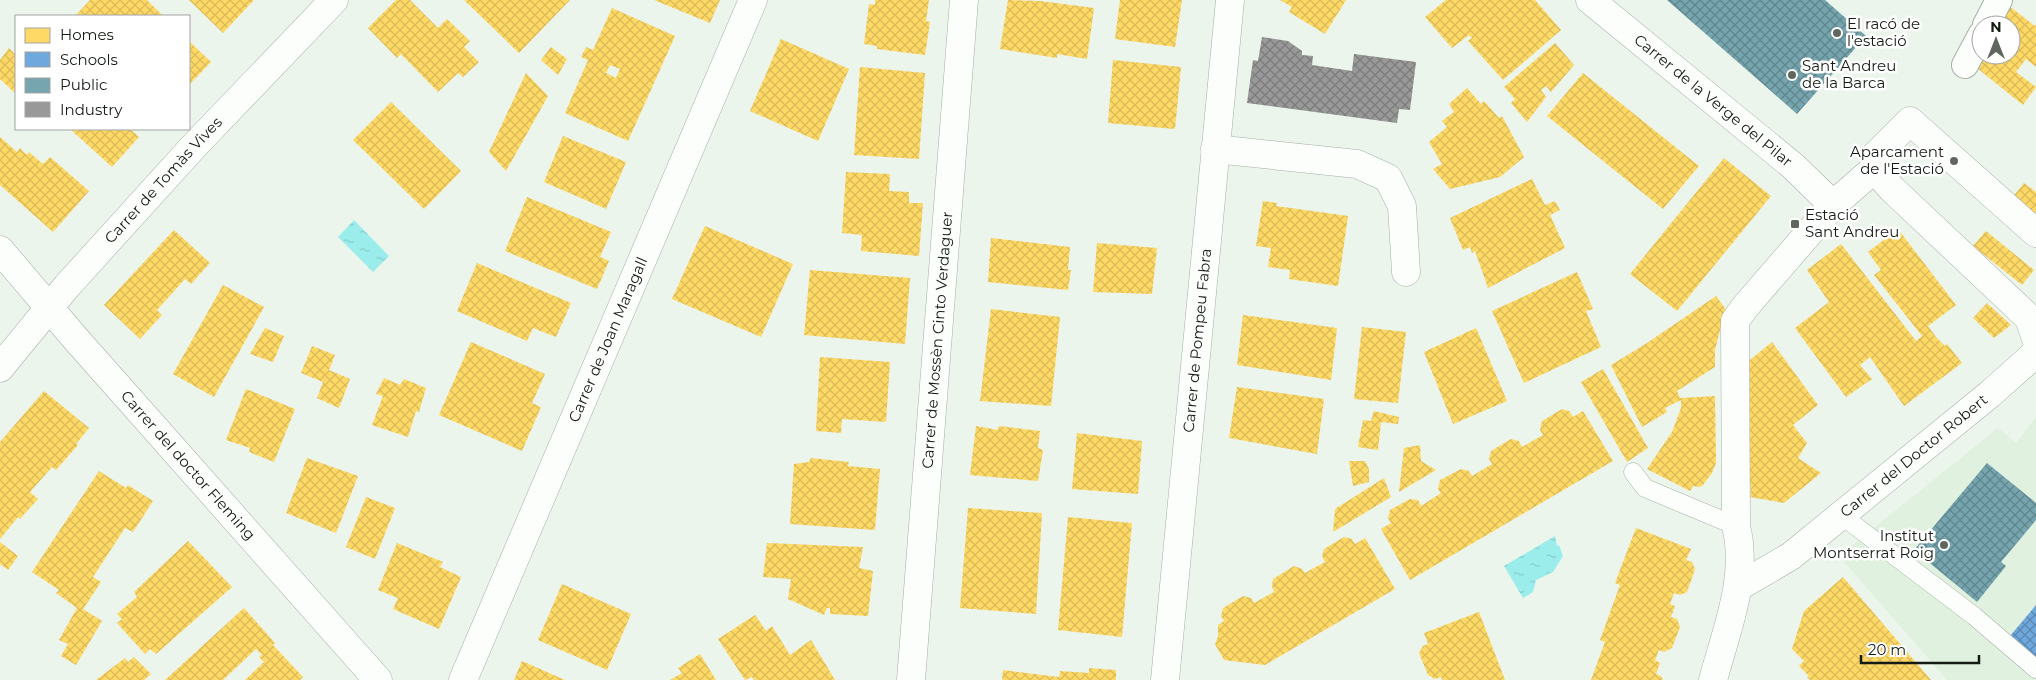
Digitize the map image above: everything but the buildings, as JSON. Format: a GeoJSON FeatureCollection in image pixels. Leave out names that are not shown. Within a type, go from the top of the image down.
{"type":"FeatureCollection","features":[{"type":"Feature","properties":{"kind":"street","name":"Carrer de Tomàs Vives"},"geometry":{"type":"LineString","coordinates":[[0,368],[66,286],[194,146],[334,0]]}},
{"type":"Feature","properties":{"kind":"street","name":"Carrer de Joan Maragall"},"geometry":{"type":"LineString","coordinates":[[463,680],[753,0]]}},
{"type":"Feature","properties":{"kind":"street","name":"Carrer de Mossèn Cinto Verdaguer"},"geometry":{"type":"LineString","coordinates":[[910,680],[964,0]]}},
{"type":"Feature","properties":{"kind":"street","name":"Carrer de Pompeu Fabra"},"geometry":{"type":"LineString","coordinates":[[1164,680],[1230,0]]}},
{"type":"Feature","properties":{"kind":"street","name":"Carrer de la Verge del Pilar"},"geometry":{"type":"LineString","coordinates":[[1590,0],[1793,166],[1833,205]]}},
{"type":"Feature","properties":{"kind":"street"},"geometry":{"type":"LineString","coordinates":[[1991,15],[1999,0]]}},
{"type":"Feature","properties":{"kind":"street"},"geometry":{"type":"LineString","coordinates":[[1965,66],[1971,54]]}},
{"type":"Feature","properties":{"kind":"street"},"geometry":{"type":"LineString","coordinates":[[1713,680],[1738,587],[1735,321],[1745,307],[1833,205],[1874,169],[1875,156],[1910,121],[2036,234]]}},
{"type":"Feature","properties":{"kind":"street"},"geometry":{"type":"LineString","coordinates":[[1215,149],[1357,164],[1388,178],[1402,206],[1406,272]]}},
{"type":"Feature","properties":{"kind":"street"},"geometry":{"type":"LineString","coordinates":[[1874,169],[1941,236],[2029,318],[2036,339]]}},
{"type":"Feature","properties":{"kind":"street","name":"Carrer del doctor Fleming"},"geometry":{"type":"LineString","coordinates":[[0,250],[378,680]]}},
{"type":"Feature","properties":{"kind":"street","name":"Carrer del Doctor Robert"},"geometry":{"type":"LineString","coordinates":[[1738,587],[1791,556],[1990,394],[2036,354]]}},
{"type":"Feature","properties":{"kind":"street"},"geometry":{"type":"LineString","coordinates":[[1738,534],[1756,556],[1780,563]]}},
{"type":"Feature","properties":{"kind":"lane"},"geometry":{"type":"LineString","coordinates":[[1633,472],[1645,488],[1738,534]]}},
{"type":"Feature","properties":{"kind":"lane"},"geometry":{"type":"LineString","coordinates":[[1840,516],[1974,616],[2036,669]]}},
{"type":"Feature","properties":{"kind":"shaded area","name":"Institut Montserrat Roig"},"geometry":{"type":"Polygon","coordinates":[[[2036,417],[2036,680],[1947,680],[1839,556],[1998,428],[2016,443],[2036,417]]]}},
{"type":"Feature","properties":{"kind":"water"},"geometry":{"type":"Polygon","coordinates":[[[354,220],[389,256],[373,272],[338,237],[354,220]]]}},
{"type":"Feature","properties":{"kind":"water"},"geometry":{"type":"Polygon","coordinates":[[[1555,536],[1557,546],[1559,545],[1563,556],[1553,572],[1536,580],[1533,592],[1523,598],[1504,566],[1555,536]]]}},
{"type":"Feature","properties":{"kind":"place","name":"El racó de l'estació"},"geometry":{"type":"Point","coordinates":[1837,33]}},
{"type":"Feature","properties":{"kind":"place","name":"Sant Andreu de la Barca"},"geometry":{"type":"Point","coordinates":[1792,75]}},
{"type":"Feature","properties":{"kind":"place","name":"Aparcament de l'Estació"},"geometry":{"type":"Point","coordinates":[1954,161]}},
{"type":"Feature","properties":{"kind":"place","name":"Estació Sant Andreu"},"geometry":{"type":"Point","coordinates":[1795,224]}},
{"type":"Feature","properties":{"kind":"place","name":"Institut Montserrat Roig"},"geometry":{"type":"Point","coordinates":[1944,545]}}]}
